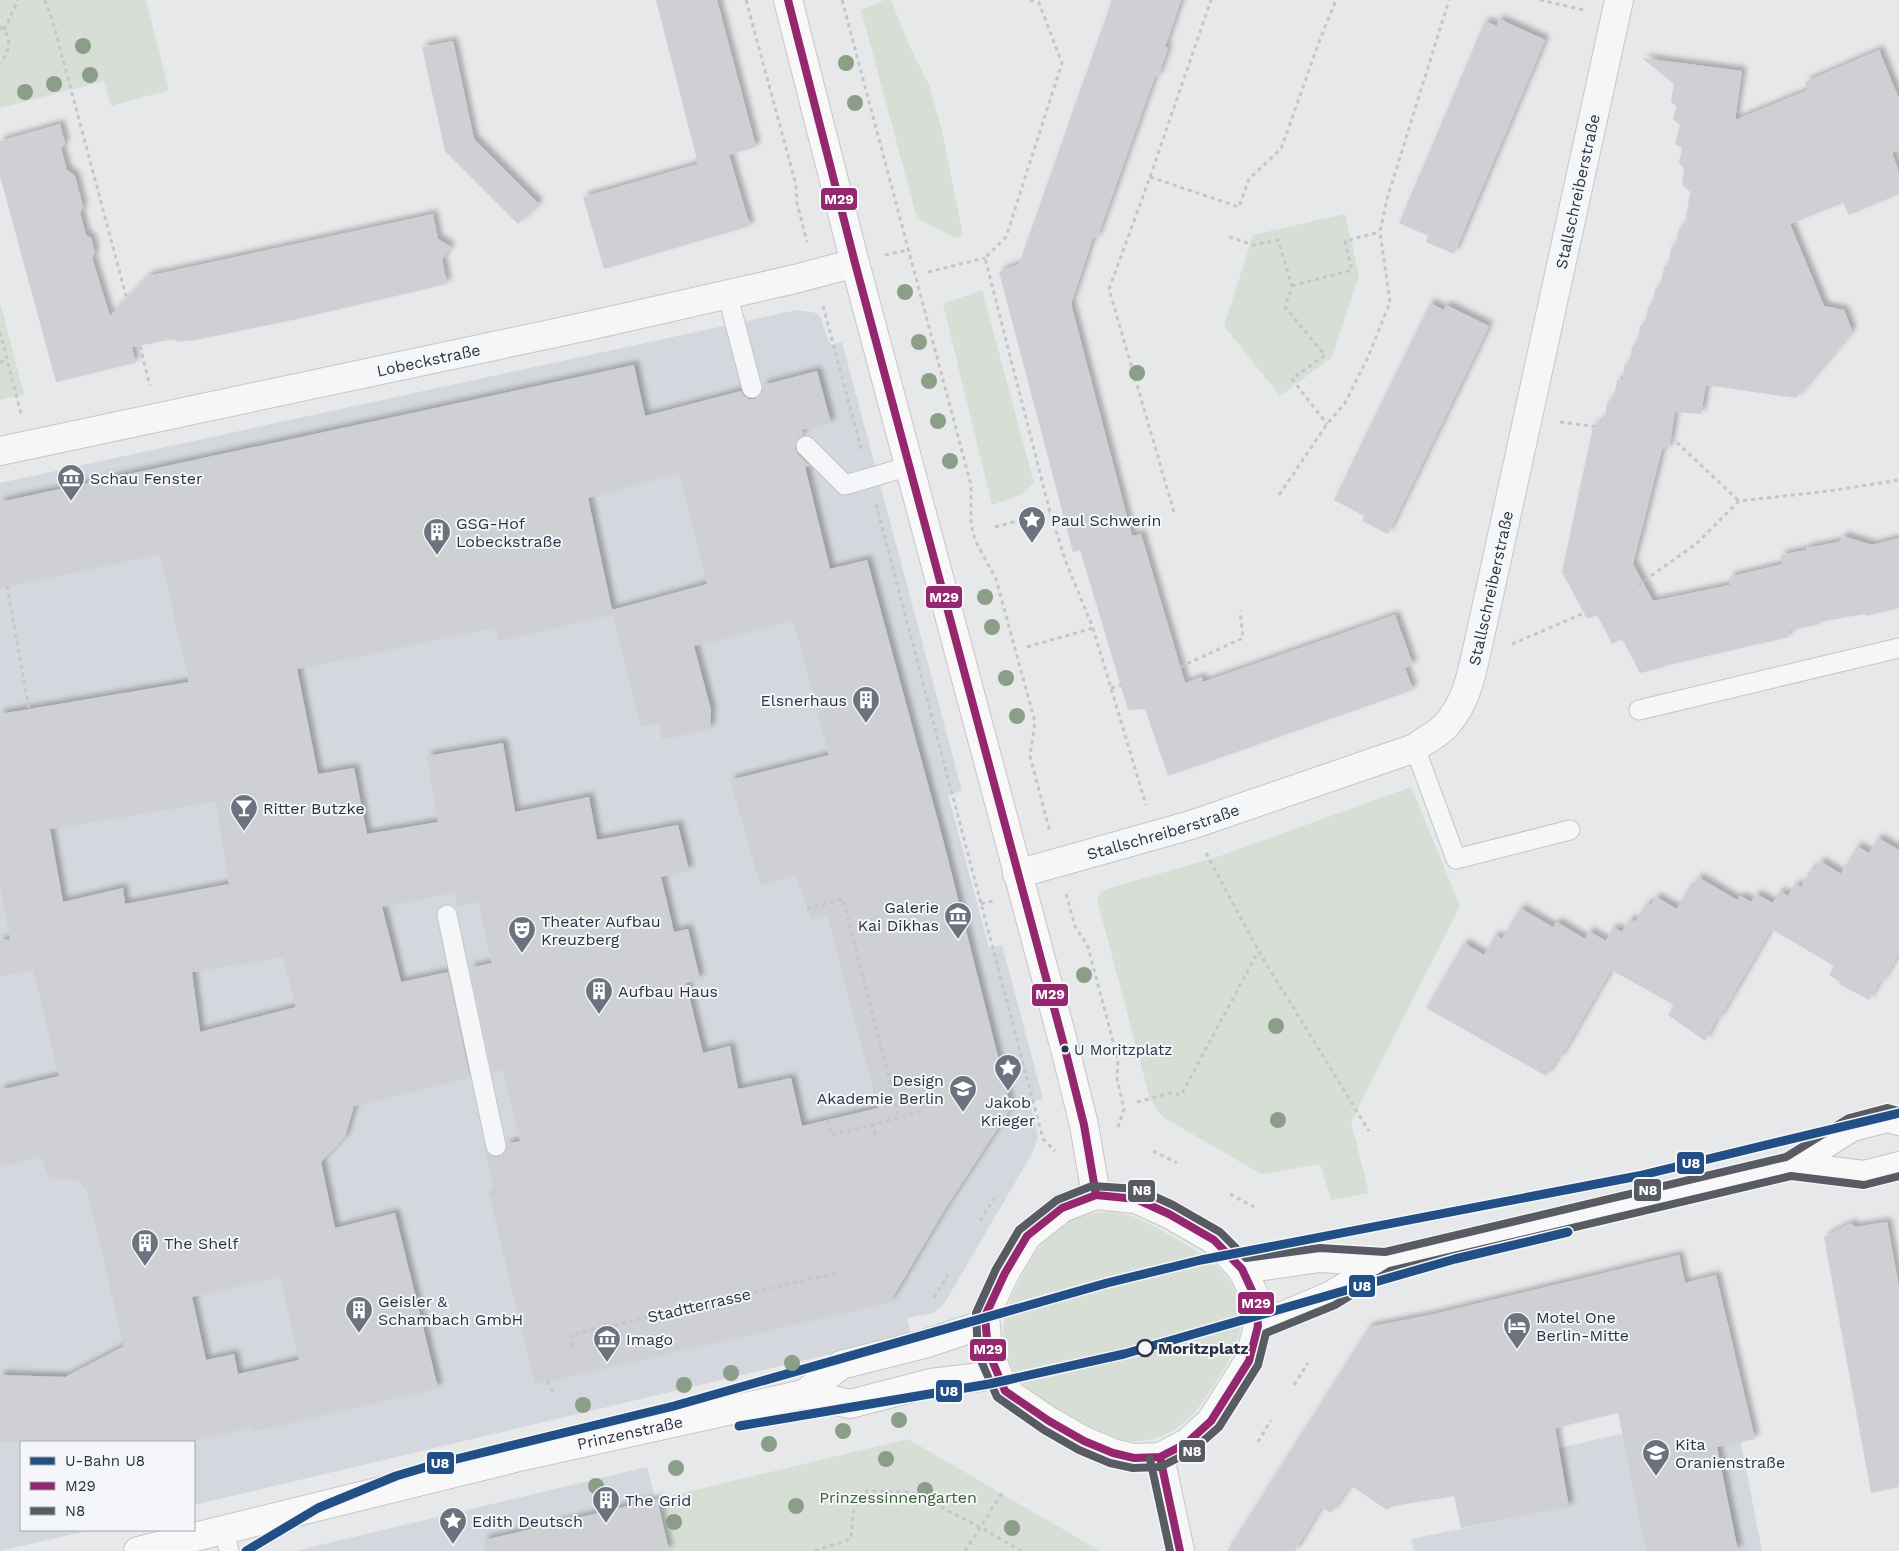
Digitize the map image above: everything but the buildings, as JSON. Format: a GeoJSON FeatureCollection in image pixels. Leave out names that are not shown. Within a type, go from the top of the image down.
{"type":"FeatureCollection","features":[{"type":"Feature","properties":{"kind":"main road"},"geometry":{"type":"LineString","coordinates":[[788,0],[1017,874],[1066,1049],[1084,1125],[1096,1195]]}},
{"type":"Feature","properties":{"kind":"main road"},"geometry":{"type":"LineString","coordinates":[[1242,1269],[1320,1258],[1386,1262],[1790,1166],[1852,1127],[1888,1118],[1899,1122]]}},
{"type":"Feature","properties":{"kind":"main road"},"geometry":{"type":"LineString","coordinates":[[1790,1166],[1864,1175],[1899,1166]]}},
{"type":"Feature","properties":{"kind":"main road"},"geometry":{"type":"LineString","coordinates":[[1096,1195],[1136,1199],[1169,1214],[1214,1240],[1242,1269],[1255,1297],[1258,1326],[1249,1360],[1211,1420],[1187,1443],[1160,1457],[1134,1458],[1113,1453],[1084,1441],[1049,1421],[1011,1395],[1006,1391],[997,1375],[988,1351],[985,1316],[1004,1272],[1027,1236],[1062,1208],[1096,1195]]}},
{"type":"Feature","properties":{"kind":"main road"},"geometry":{"type":"LineString","coordinates":[[1258,1326],[1330,1296],[1386,1262]]}},
{"type":"Feature","properties":{"kind":"main road","name":"Prinzenstraße"},"geometry":{"type":"LineString","coordinates":[[804,1394],[841,1365],[924,1344],[985,1324]]}},
{"type":"Feature","properties":{"kind":"main road","name":"Prinzenstraße"},"geometry":{"type":"LineString","coordinates":[[138,1551],[227,1541],[523,1456],[804,1394],[850,1404],[931,1383],[997,1375]]}},
{"type":"Feature","properties":{"kind":"street","name":"Stallschreiberstraße"},"geometry":{"type":"LineString","coordinates":[[1017,874],[1191,825],[1415,748],[1446,726],[1460,707],[1467,690],[1619,0]]}},
{"type":"Feature","properties":{"kind":"street","name":"Lobeckstraße"},"geometry":{"type":"LineString","coordinates":[[0,451],[588,326],[795,279],[856,263]]}},
{"type":"Feature","properties":{"kind":"street"},"geometry":{"type":"LineString","coordinates":[[1160,1457],[1180,1551]]}},
{"type":"Feature","properties":{"kind":"lane"},"geometry":{"type":"LineString","coordinates":[[727,293],[752,388]]}},
{"type":"Feature","properties":{"kind":"lane"},"geometry":{"type":"LineString","coordinates":[[806,446],[845,485],[910,466]]}},
{"type":"Feature","properties":{"kind":"lane"},"geometry":{"type":"LineString","coordinates":[[1639,710],[1899,648]]}},
{"type":"Feature","properties":{"kind":"lane"},"geometry":{"type":"LineString","coordinates":[[1415,748],[1456,859],[1570,830]]}},
{"type":"Feature","properties":{"kind":"lane"},"geometry":{"type":"LineString","coordinates":[[447,915],[496,1146]]}},
{"type":"Feature","properties":{"kind":"path"},"geometry":{"type":"LineString","coordinates":[[4,30],[18,0]]}},
{"type":"Feature","properties":{"kind":"path"},"geometry":{"type":"LineString","coordinates":[[46,0],[126,296]]}},
{"type":"Feature","properties":{"kind":"path"},"geometry":{"type":"LineString","coordinates":[[746,0],[796,185],[797,202]]}},
{"type":"Feature","properties":{"kind":"path"},"geometry":{"type":"LineString","coordinates":[[842,0],[970,485],[971,524],[975,540],[996,579],[1035,722],[1030,756],[1033,771]]}},
{"type":"Feature","properties":{"kind":"path"},"geometry":{"type":"LineString","coordinates":[[928,272],[985,258],[1006,237],[1062,63],[1039,3],[1030,0]]}},
{"type":"Feature","properties":{"kind":"path"},"geometry":{"type":"LineString","coordinates":[[1174,512],[1109,289],[1211,0]]}},
{"type":"Feature","properties":{"kind":"path"},"geometry":{"type":"LineString","coordinates":[[1150,176],[1239,207],[1249,178],[1281,149],[1336,0]]}},
{"type":"Feature","properties":{"kind":"path"},"geometry":{"type":"LineString","coordinates":[[1279,495],[1327,424],[1344,403],[1364,365],[1390,302],[1380,232],[1387,199],[1450,0]]}},
{"type":"Feature","properties":{"kind":"path"},"geometry":{"type":"LineString","coordinates":[[1540,0],[1589,11]]}},
{"type":"Feature","properties":{"kind":"path"},"geometry":{"type":"LineString","coordinates":[[0,27],[4,30],[9,41],[6,57],[0,63]]}},
{"type":"Feature","properties":{"kind":"path"},"geometry":{"type":"LineString","coordinates":[[1292,286],[1352,270],[1345,241],[1380,232]]}},
{"type":"Feature","properties":{"kind":"path"},"geometry":{"type":"LineString","coordinates":[[1229,237],[1254,245],[1278,240],[1292,286],[1285,307],[1325,355],[1292,379],[1327,424]]}},
{"type":"Feature","properties":{"kind":"path"},"geometry":{"type":"LineString","coordinates":[[985,258],[1050,512],[1066,562],[1093,628],[1146,805]]}},
{"type":"Feature","properties":{"kind":"path"},"geometry":{"type":"LineString","coordinates":[[0,332],[29,444]]}},
{"type":"Feature","properties":{"kind":"path"},"geometry":{"type":"LineString","coordinates":[[833,344],[1043,1139],[1056,1153]]}},
{"type":"Feature","properties":{"kind":"path"},"geometry":{"type":"LineString","coordinates":[[140,346],[158,417]]}},
{"type":"Feature","properties":{"kind":"path"},"geometry":{"type":"LineString","coordinates":[[0,362],[7,360]]}},
{"type":"Feature","properties":{"kind":"path"},"geometry":{"type":"LineString","coordinates":[[1671,437],[1739,501]]}},
{"type":"Feature","properties":{"kind":"path"},"geometry":{"type":"LineString","coordinates":[[1638,585],[1696,544],[1739,501],[1829,491],[1899,480]]}},
{"type":"Feature","properties":{"kind":"path"},"geometry":{"type":"LineString","coordinates":[[995,527],[1050,512]]}},
{"type":"Feature","properties":{"kind":"path"},"geometry":{"type":"LineString","coordinates":[[7,586],[29,708]]}},
{"type":"Feature","properties":{"kind":"path"},"geometry":{"type":"LineString","coordinates":[[1180,667],[1243,638],[1240,611]]}},
{"type":"Feature","properties":{"kind":"path"},"geometry":{"type":"LineString","coordinates":[[1512,644],[1584,613]]}},
{"type":"Feature","properties":{"kind":"path"},"geometry":{"type":"LineString","coordinates":[[1027,646],[1093,628]]}},
{"type":"Feature","properties":{"kind":"path"},"geometry":{"type":"LineString","coordinates":[[1111,688],[1121,685]]}},
{"type":"Feature","properties":{"kind":"path"},"geometry":{"type":"LineString","coordinates":[[1205,852],[1258,952],[1369,1131]]}},
{"type":"Feature","properties":{"kind":"path"},"geometry":{"type":"LineString","coordinates":[[808,910],[843,899],[899,1117]]}},
{"type":"Feature","properties":{"kind":"path"},"geometry":{"type":"LineString","coordinates":[[1075,926],[1088,948],[1118,1060],[1117,1079]]}},
{"type":"Feature","properties":{"kind":"path"},"geometry":{"type":"LineString","coordinates":[[1137,1102],[1170,1093],[1181,1095],[1258,952]]}},
{"type":"Feature","properties":{"kind":"path"},"geometry":{"type":"LineString","coordinates":[[828,1120],[831,1134],[873,1125],[925,1110]]}},
{"type":"Feature","properties":{"kind":"path"},"geometry":{"type":"LineString","coordinates":[[873,1125],[875,1135]]}},
{"type":"Feature","properties":{"kind":"path"},"geometry":{"type":"LineString","coordinates":[[1153,1151],[1177,1163]]}},
{"type":"Feature","properties":{"kind":"path"},"geometry":{"type":"LineString","coordinates":[[1230,1194],[1254,1207]]}},
{"type":"Feature","properties":{"kind":"path"},"geometry":{"type":"LineString","coordinates":[[980,1221],[994,1199]]}},
{"type":"Feature","properties":{"kind":"path","name":"Stadtterrasse"},"geometry":{"type":"LineString","coordinates":[[573,1347],[571,1334],[840,1272]]}},
{"type":"Feature","properties":{"kind":"path"},"geometry":{"type":"LineString","coordinates":[[934,1298],[948,1275]]}},
{"type":"Feature","properties":{"kind":"path"},"geometry":{"type":"LineString","coordinates":[[1294,1386],[1308,1363]]}},
{"type":"Feature","properties":{"kind":"path"},"geometry":{"type":"LineString","coordinates":[[548,1381],[554,1394]]}},
{"type":"Feature","properties":{"kind":"path"},"geometry":{"type":"LineString","coordinates":[[1258,1442],[1272,1420]]}},
{"type":"Feature","properties":{"kind":"path"},"geometry":{"type":"LineString","coordinates":[[815,1551],[851,1539],[854,1508],[866,1490],[911,1492],[980,1527],[1020,1551]]}},
{"type":"Feature","properties":{"kind":"path"},"geometry":{"type":"LineString","coordinates":[[965,1551],[1002,1493]]}},
{"type":"Feature","properties":{"kind":"shaded area"},"geometry":{"type":"Polygon","coordinates":[[[797,310],[816,313],[820,317],[830,345],[842,342],[962,791],[948,795],[989,948],[1002,945],[1043,1099],[1030,1102],[1038,1136],[1034,1150],[944,1304],[933,1313],[907,1318],[911,1335],[195,1505],[195,1441],[20,1441],[20,1531],[87,1531],[0,1551],[0,483],[797,310]]]}},
{"type":"Feature","properties":{"kind":"shaded area","name":"Kita Oranienstraße"},"geometry":{"type":"Polygon","coordinates":[[[1736,1418],[1762,1551],[1414,1551],[1411,1539],[1569,1507],[1559,1448],[1651,1427],[1736,1418]]]}},
{"type":"Feature","properties":{"kind":"shaded area"},"geometry":{"type":"Polygon","coordinates":[[[647,1467],[669,1551],[295,1551],[647,1467]]]}},
{"type":"Feature","properties":{"kind":"green space"},"geometry":{"type":"Polygon","coordinates":[[[0,0],[146,0],[169,90],[111,106],[104,81],[0,108],[0,0]]]}},
{"type":"Feature","properties":{"kind":"green space"},"geometry":{"type":"Polygon","coordinates":[[[884,0],[891,0],[909,45],[929,85],[942,131],[963,235],[955,238],[917,218],[861,10],[884,0]]]}},
{"type":"Feature","properties":{"kind":"green space"},"geometry":{"type":"Polygon","coordinates":[[[1345,214],[1359,275],[1332,357],[1280,396],[1224,326],[1253,235],[1345,214]]]}},
{"type":"Feature","properties":{"kind":"green space"},"geometry":{"type":"Polygon","coordinates":[[[982,290],[1034,483],[1021,495],[992,505],[943,304],[982,290]]]}},
{"type":"Feature","properties":{"kind":"green space"},"geometry":{"type":"Polygon","coordinates":[[[0,302],[24,394],[0,400],[0,302]]]}},
{"type":"Feature","properties":{"kind":"green space"},"geometry":{"type":"Polygon","coordinates":[[[1411,787],[1460,906],[1351,1122],[1369,1193],[1331,1200],[1320,1164],[1261,1174],[1163,1117],[1150,1099],[1097,899],[1102,892],[1110,888],[1217,857],[1411,787]]]}},
{"type":"Feature","properties":{"kind":"green space"},"geometry":{"type":"Polygon","coordinates":[[[1093,1213],[1125,1214],[1142,1220],[1199,1252],[1228,1278],[1238,1300],[1241,1313],[1241,1325],[1234,1348],[1216,1382],[1194,1413],[1185,1422],[1165,1435],[1153,1439],[1130,1441],[1112,1438],[1088,1427],[1047,1403],[1031,1392],[1018,1377],[1010,1363],[1005,1346],[1003,1334],[1006,1312],[1021,1278],[1046,1238],[1075,1218],[1093,1213]]]}},
{"type":"Feature","properties":{"kind":"green space","name":"Prinzessinnengarten"},"geometry":{"type":"Polygon","coordinates":[[[908,1439],[1100,1551],[669,1551],[657,1499],[908,1439]]]}},
{"type":"Feature","properties":{"kind":"metro line","name":"U8"},"geometry":{"type":"LineString","coordinates":[[246,1551],[318,1508],[396,1476],[436,1464],[674,1406],[1107,1283],[1201,1260],[1638,1176],[1899,1113]]}},
{"type":"Feature","properties":{"kind":"metro line","name":"U8"},"geometry":{"type":"LineString","coordinates":[[739,1426],[989,1384],[1124,1354],[1455,1259],[1568,1232]]}},
{"type":"Feature","properties":{"kind":"transit line","name":"M29"},"geometry":{"type":"LineString","coordinates":[[788,0],[855,263],[1065,1049],[1084,1125],[1096,1195]]}},
{"type":"Feature","properties":{"kind":"transit line","name":"N8"},"geometry":{"type":"LineString","coordinates":[[1899,1111],[1887,1108],[1849,1118],[1786,1157],[1385,1252],[1320,1248],[1246,1258],[1220,1232],[1173,1205],[1138,1189],[1092,1186],[1057,1200],[1019,1230],[996,1269],[976,1313],[978,1354],[997,1397],[1044,1430],[1079,1450],[1110,1463],[1133,1468],[1160,1467],[1192,1451],[1219,1427],[1258,1365],[1266,1333],[1335,1305],[1390,1271],[1791,1176],[1864,1185],[1899,1176]]}},
{"type":"Feature","properties":{"kind":"transit line","name":"M29"},"geometry":{"type":"LineString","coordinates":[[1096,1195],[1136,1199],[1169,1214],[1214,1240],[1242,1269],[1255,1297],[1258,1326],[1249,1361],[1211,1421],[1187,1443],[1160,1457],[1134,1458],[1113,1453],[1084,1441],[1049,1421],[1005,1391],[988,1351],[985,1316],[1005,1273],[1027,1236],[1062,1208],[1096,1195]]}},
{"type":"Feature","properties":{"kind":"transit line","name":"M29"},"geometry":{"type":"LineString","coordinates":[[1160,1457],[1180,1551]]}},
{"type":"Feature","properties":{"kind":"transit line","name":"N8"},"geometry":{"type":"LineString","coordinates":[[1150,1459],[1170,1551]]}},
{"type":"Feature","properties":{"kind":"place","name":"Schau Fenster"},"geometry":{"type":"Point","coordinates":[71,502]}},
{"type":"Feature","properties":{"kind":"place","name":"Paul Schwerin"},"geometry":{"type":"Point","coordinates":[1032,544]}},
{"type":"Feature","properties":{"kind":"place","name":"GSG-Hof Lobeckstraße"},"geometry":{"type":"Point","coordinates":[437,556]}},
{"type":"Feature","properties":{"kind":"place","name":"Elsnerhaus"},"geometry":{"type":"Point","coordinates":[866,724]}},
{"type":"Feature","properties":{"kind":"place","name":"Ritter Butzke"},"geometry":{"type":"Point","coordinates":[244,832]}},
{"type":"Feature","properties":{"kind":"place","name":"Galerie Kai Dikhas"},"geometry":{"type":"Point","coordinates":[958,940]}},
{"type":"Feature","properties":{"kind":"place","name":"Theater Aufbau Kreuzberg"},"geometry":{"type":"Point","coordinates":[522,954]}},
{"type":"Feature","properties":{"kind":"place","name":"Aufbau Haus"},"geometry":{"type":"Point","coordinates":[599,1015]}},
{"type":"Feature","properties":{"kind":"place","name":"U Moritzplatz"},"geometry":{"type":"Point","coordinates":[1065,1049]}},
{"type":"Feature","properties":{"kind":"place","name":"Jakob Krieger"},"geometry":{"type":"Point","coordinates":[1008,1092]}},
{"type":"Feature","properties":{"kind":"place","name":"Design Akademie Berlin"},"geometry":{"type":"Point","coordinates":[963,1113]}},
{"type":"Feature","properties":{"kind":"place","name":"The Shelf"},"geometry":{"type":"Point","coordinates":[145,1267]}},
{"type":"Feature","properties":{"kind":"place","name":"Geisler & Schambach GmbH"},"geometry":{"type":"Point","coordinates":[359,1334]}},
{"type":"Feature","properties":{"kind":"place","name":"Moritzplatz"},"geometry":{"type":"Point","coordinates":[1145,1348]}},
{"type":"Feature","properties":{"kind":"place","name":"Motel One Berlin-Mitte"},"geometry":{"type":"Point","coordinates":[1517,1350]}},
{"type":"Feature","properties":{"kind":"place","name":"Imago"},"geometry":{"type":"Point","coordinates":[607,1363]}},
{"type":"Feature","properties":{"kind":"place","name":"Kita Oranienstraße"},"geometry":{"type":"Point","coordinates":[1656,1477]}},
{"type":"Feature","properties":{"kind":"place","name":"The Grid"},"geometry":{"type":"Point","coordinates":[606,1524]}},
{"type":"Feature","properties":{"kind":"place","name":"Edith Deutsch"},"geometry":{"type":"Point","coordinates":[453,1545]}}]}
